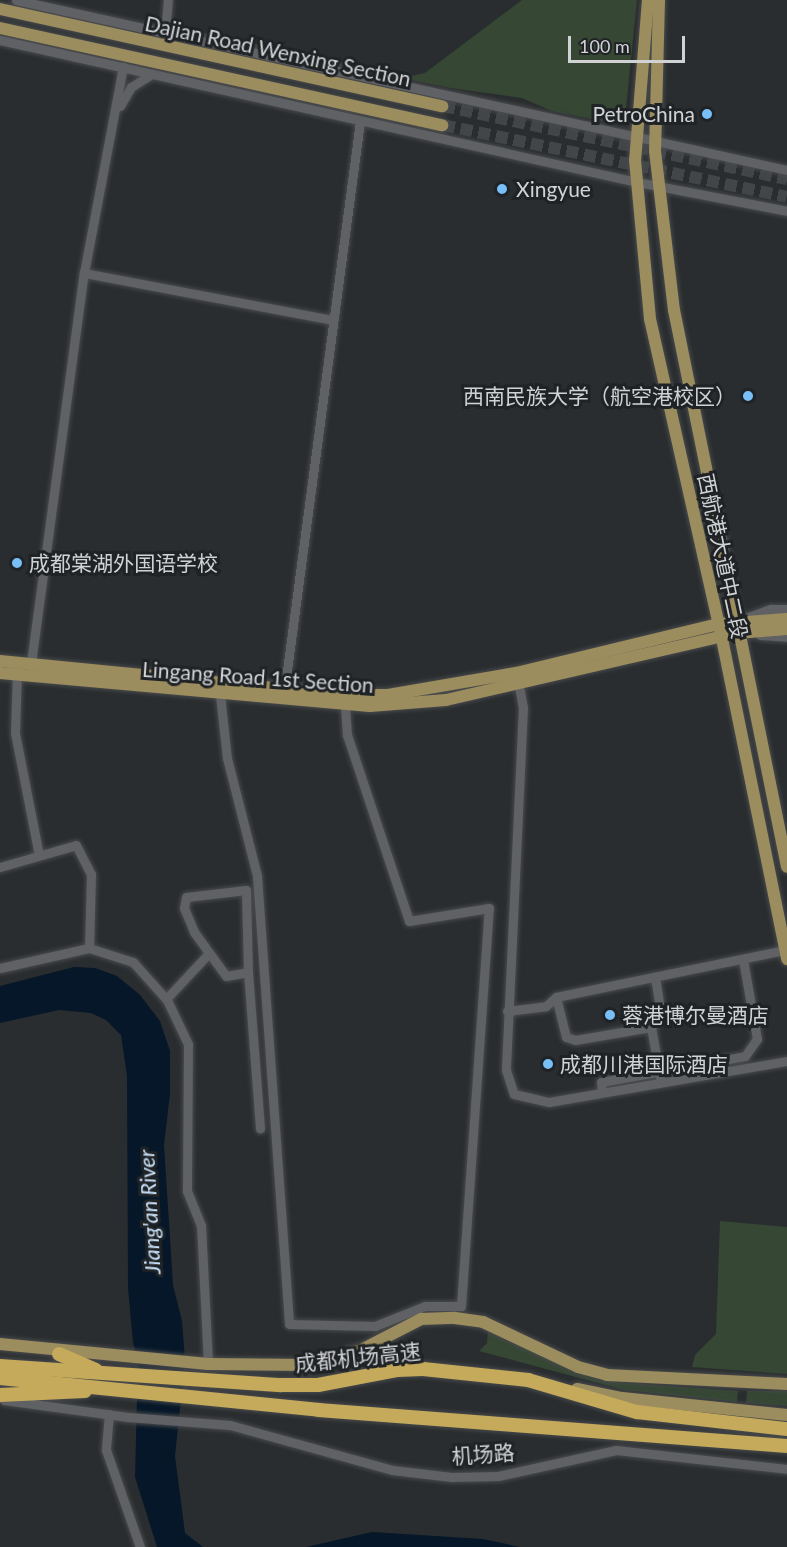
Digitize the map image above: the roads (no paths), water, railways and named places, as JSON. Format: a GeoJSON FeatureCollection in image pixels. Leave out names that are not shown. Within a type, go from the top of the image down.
{"type":"FeatureCollection","features":[{"type":"Feature","properties":{"kind":"highway"},"geometry":{"type":"LineString","coordinates":[[59,1354],[106,1375]]}},
{"type":"Feature","properties":{"kind":"highway","name":"成都机场高速"},"geometry":{"type":"LineString","coordinates":[[0,1366],[106,1375],[133,1383],[188,1388],[320,1410],[787,1446]]}},
{"type":"Feature","properties":{"kind":"highway","name":"成都机场高速"},"geometry":{"type":"LineString","coordinates":[[188,1388],[318,1385],[397,1370],[423,1369],[528,1380],[638,1413],[787,1429]]}},
{"type":"Feature","properties":{"kind":"highway","name":"成都机场高速"},"geometry":{"type":"LineString","coordinates":[[0,1378],[116,1387],[133,1383]]}},
{"type":"Feature","properties":{"kind":"highway"},"geometry":{"type":"LineString","coordinates":[[0,1397],[116,1387]]}},
{"type":"Feature","properties":{"kind":"main road","name":"西航港大道中二段"},"geometry":{"type":"LineString","coordinates":[[648,0],[635,160],[650,319],[720,631],[786,955]]}},
{"type":"Feature","properties":{"kind":"main road"},"geometry":{"type":"LineString","coordinates":[[659,0],[655,143],[674,310],[736,627],[787,867]]}},
{"type":"Feature","properties":{"kind":"main road","name":"Dajian Road Wenxing Section"},"geometry":{"type":"LineString","coordinates":[[0,9],[443,106]]}},
{"type":"Feature","properties":{"kind":"main road","name":"Dajian Road Wenxing Section"},"geometry":{"type":"LineString","coordinates":[[0,28],[442,125]]}},
{"type":"Feature","properties":{"kind":"main road"},"geometry":{"type":"LineString","coordinates":[[736,627],[787,619]]}},
{"type":"Feature","properties":{"kind":"main road"},"geometry":{"type":"LineString","coordinates":[[736,627],[787,629]]}},
{"type":"Feature","properties":{"kind":"main road","name":"Lingang Road 1st Section"},"geometry":{"type":"LineString","coordinates":[[0,673],[32,663],[283,694],[345,706],[410,704],[736,627]]}},
{"type":"Feature","properties":{"kind":"main road","name":"Lingang Road 1st Section"},"geometry":{"type":"LineString","coordinates":[[0,661],[17,668],[220,695],[388,694],[517,678]]}},
{"type":"Feature","properties":{"kind":"main road"},"geometry":{"type":"LineString","coordinates":[[0,1344],[122,1353],[192,1360],[207,1364],[307,1365],[361,1350],[421,1319],[455,1318],[483,1322],[578,1367],[607,1375],[787,1384]]}},
{"type":"Feature","properties":{"kind":"main road"},"geometry":{"type":"LineString","coordinates":[[0,1349],[59,1354],[94,1351]]}},
{"type":"Feature","properties":{"kind":"main road"},"geometry":{"type":"LineString","coordinates":[[528,1380],[622,1398],[787,1414]]}},
{"type":"Feature","properties":{"kind":"street"},"geometry":{"type":"LineString","coordinates":[[16,0],[655,143],[787,170]]}},
{"type":"Feature","properties":{"kind":"street"},"geometry":{"type":"LineString","coordinates":[[165,33],[168,0]]}},
{"type":"Feature","properties":{"kind":"street"},"geometry":{"type":"LineString","coordinates":[[0,40],[637,182],[787,211]]}},
{"type":"Feature","properties":{"kind":"street"},"geometry":{"type":"LineString","coordinates":[[32,663],[84,273],[116,119],[123,67]]}},
{"type":"Feature","properties":{"kind":"street"},"geometry":{"type":"LineString","coordinates":[[116,119],[131,87],[152,74]]}},
{"type":"Feature","properties":{"kind":"street"},"geometry":{"type":"LineString","coordinates":[[283,694],[360,121]]}},
{"type":"Feature","properties":{"kind":"street"},"geometry":{"type":"LineString","coordinates":[[84,273],[332,320]]}},
{"type":"Feature","properties":{"kind":"street"},"geometry":{"type":"LineString","coordinates":[[736,627],[771,609],[787,609]]}},
{"type":"Feature","properties":{"kind":"street"},"geometry":{"type":"LineString","coordinates":[[736,627],[787,637]]}},
{"type":"Feature","properties":{"kind":"street"},"geometry":{"type":"LineString","coordinates":[[17,668],[15,733],[39,855]]}},
{"type":"Feature","properties":{"kind":"street"},"geometry":{"type":"LineString","coordinates":[[517,678],[523,707],[506,1070],[514,1094],[549,1102],[787,1061]]}},
{"type":"Feature","properties":{"kind":"street"},"geometry":{"type":"LineString","coordinates":[[220,695],[227,758],[257,876],[289,1324],[375,1326],[425,1306],[461,1306],[489,908],[409,921],[347,735],[345,706]]}},
{"type":"Feature","properties":{"kind":"street"},"geometry":{"type":"LineString","coordinates":[[0,867],[76,845],[91,874],[90,948]]}},
{"type":"Feature","properties":{"kind":"street"},"geometry":{"type":"LineString","coordinates":[[248,972],[226,976],[194,932],[184,908],[186,897],[246,890],[248,972],[260,1128]]}},
{"type":"Feature","properties":{"kind":"street"},"geometry":{"type":"LineString","coordinates":[[0,968],[90,948],[132,962],[166,999],[188,1044],[187,1191],[201,1225],[207,1364]]}},
{"type":"Feature","properties":{"kind":"street"},"geometry":{"type":"LineString","coordinates":[[166,999],[209,953]]}},
{"type":"Feature","properties":{"kind":"street"},"geometry":{"type":"LineString","coordinates":[[507,1011],[546,1005],[556,997],[655,977],[743,960],[786,955]]}},
{"type":"Feature","properties":{"kind":"street"},"geometry":{"type":"LineString","coordinates":[[602,1092],[601,1082],[744,1056],[757,1039],[743,960]]}},
{"type":"Feature","properties":{"kind":"street"},"geometry":{"type":"LineString","coordinates":[[556,997],[566,1037],[575,1040],[651,1027],[661,1016],[655,977]]}},
{"type":"Feature","properties":{"kind":"street"},"geometry":{"type":"LineString","coordinates":[[651,1027],[661,1083]]}},
{"type":"Feature","properties":{"kind":"street"},"geometry":{"type":"LineString","coordinates":[[0,1397],[109,1414],[106,1450],[140,1547]]}},
{"type":"Feature","properties":{"kind":"street","name":"机场路"},"geometry":{"type":"LineString","coordinates":[[109,1414],[230,1425],[392,1470],[452,1477],[498,1476],[616,1450],[787,1469]]}},
{"type":"Feature","properties":{"kind":"water","name":"Jiang'an River"},"geometry":{"type":"Polygon","coordinates":[[[74,967],[95,968],[117,976],[140,995],[160,1021],[170,1051],[170,1094],[164,1145],[173,1285],[182,1321],[185,1360],[175,1456],[185,1533],[203,1547],[157,1547],[135,1477],[138,1358],[133,1343],[128,1288],[127,1076],[121,1035],[106,1020],[91,1013],[59,1010],[0,1023],[0,986],[74,967]]]}},
{"type":"Feature","properties":{"kind":"water"},"geometry":{"type":"Polygon","coordinates":[[[372,1532],[483,1539],[520,1547],[306,1547],[372,1532]]]}},
{"type":"Feature","properties":{"kind":"tunnel"},"geometry":{"type":"LineString","coordinates":[[443,106],[787,179]]}},
{"type":"Feature","properties":{"kind":"tunnel"},"geometry":{"type":"LineString","coordinates":[[443,125],[787,197]]}},
{"type":"Feature","properties":{"kind":"place","name":"PetroChina"},"geometry":{"type":"Point","coordinates":[707,114]}},
{"type":"Feature","properties":{"kind":"place","name":"Xingyue"},"geometry":{"type":"Point","coordinates":[502,189]}},
{"type":"Feature","properties":{"kind":"place","name":"西南民族大学（航空港校区）"},"geometry":{"type":"Point","coordinates":[748,396]}},
{"type":"Feature","properties":{"kind":"place","name":"成都棠湖外国语学校"},"geometry":{"type":"Point","coordinates":[17,563]}},
{"type":"Feature","properties":{"kind":"place","name":"蓉港博尔曼酒店"},"geometry":{"type":"Point","coordinates":[610,1015]}},
{"type":"Feature","properties":{"kind":"place","name":"成都川港国际酒店"},"geometry":{"type":"Point","coordinates":[548,1064]}}]}
